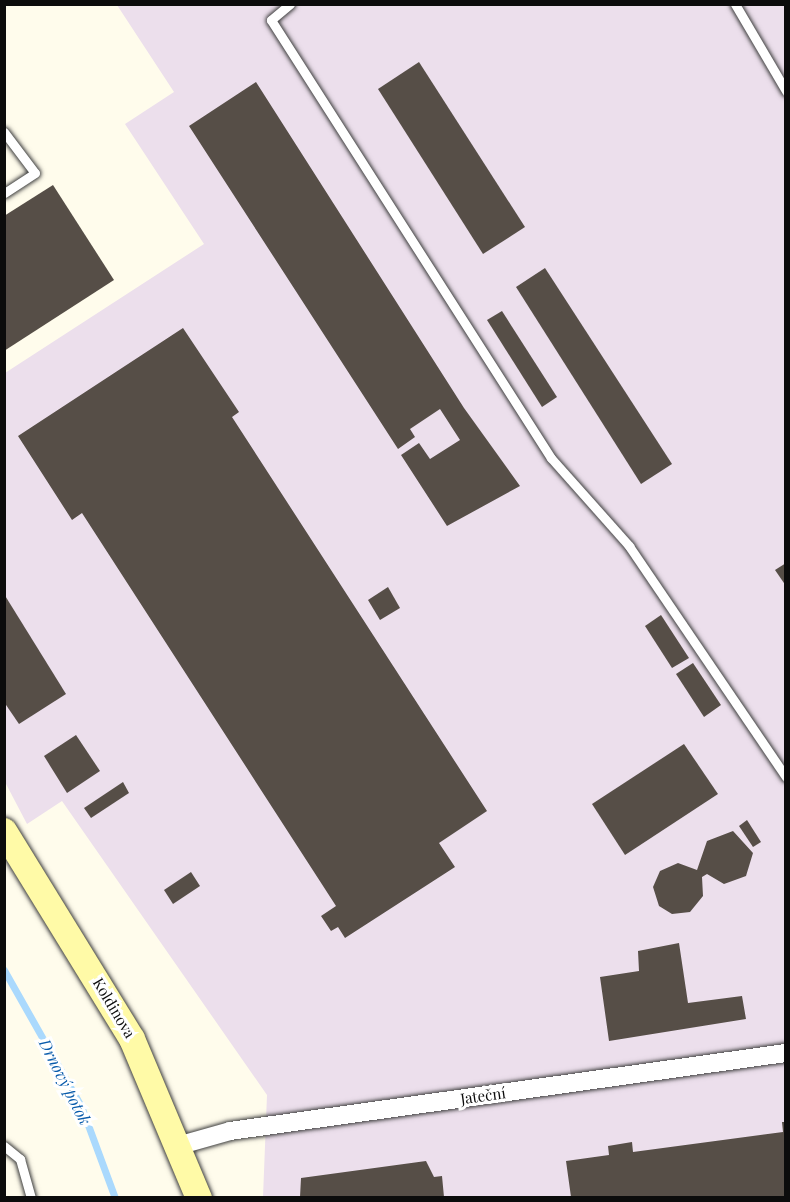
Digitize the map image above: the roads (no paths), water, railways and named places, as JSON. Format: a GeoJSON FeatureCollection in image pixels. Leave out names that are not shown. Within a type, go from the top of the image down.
{"type":"FeatureCollection","features":[{"type":"Feature","properties":{"kind":"street","name":"Koldinova"},"geometry":{"type":"LineString","coordinates":[[4,831],[132,1039],[181,1145],[199,1197]]}},
{"type":"Feature","properties":{"kind":"street","name":"Jateční"},"geometry":{"type":"LineString","coordinates":[[181,1145],[230,1131],[786,1053]]}},
{"type":"Feature","properties":{"kind":"lane"},"geometry":{"type":"LineString","coordinates":[[290,4],[271,20],[551,458],[629,546],[786,777]]}},
{"type":"Feature","properties":{"kind":"lane"},"geometry":{"type":"LineString","coordinates":[[735,4],[786,91]]}},
{"type":"Feature","properties":{"kind":"lane"},"geometry":{"type":"LineString","coordinates":[[4,132],[35,173],[4,193]]}},
{"type":"Feature","properties":{"kind":"lane"},"geometry":{"type":"LineString","coordinates":[[4,1146],[20,1159],[31,1197]]}},
{"type":"Feature","properties":{"kind":"waterway","name":"Drnový potok"},"geometry":{"type":"LineString","coordinates":[[4,970],[81,1106],[115,1198]]}}]}
